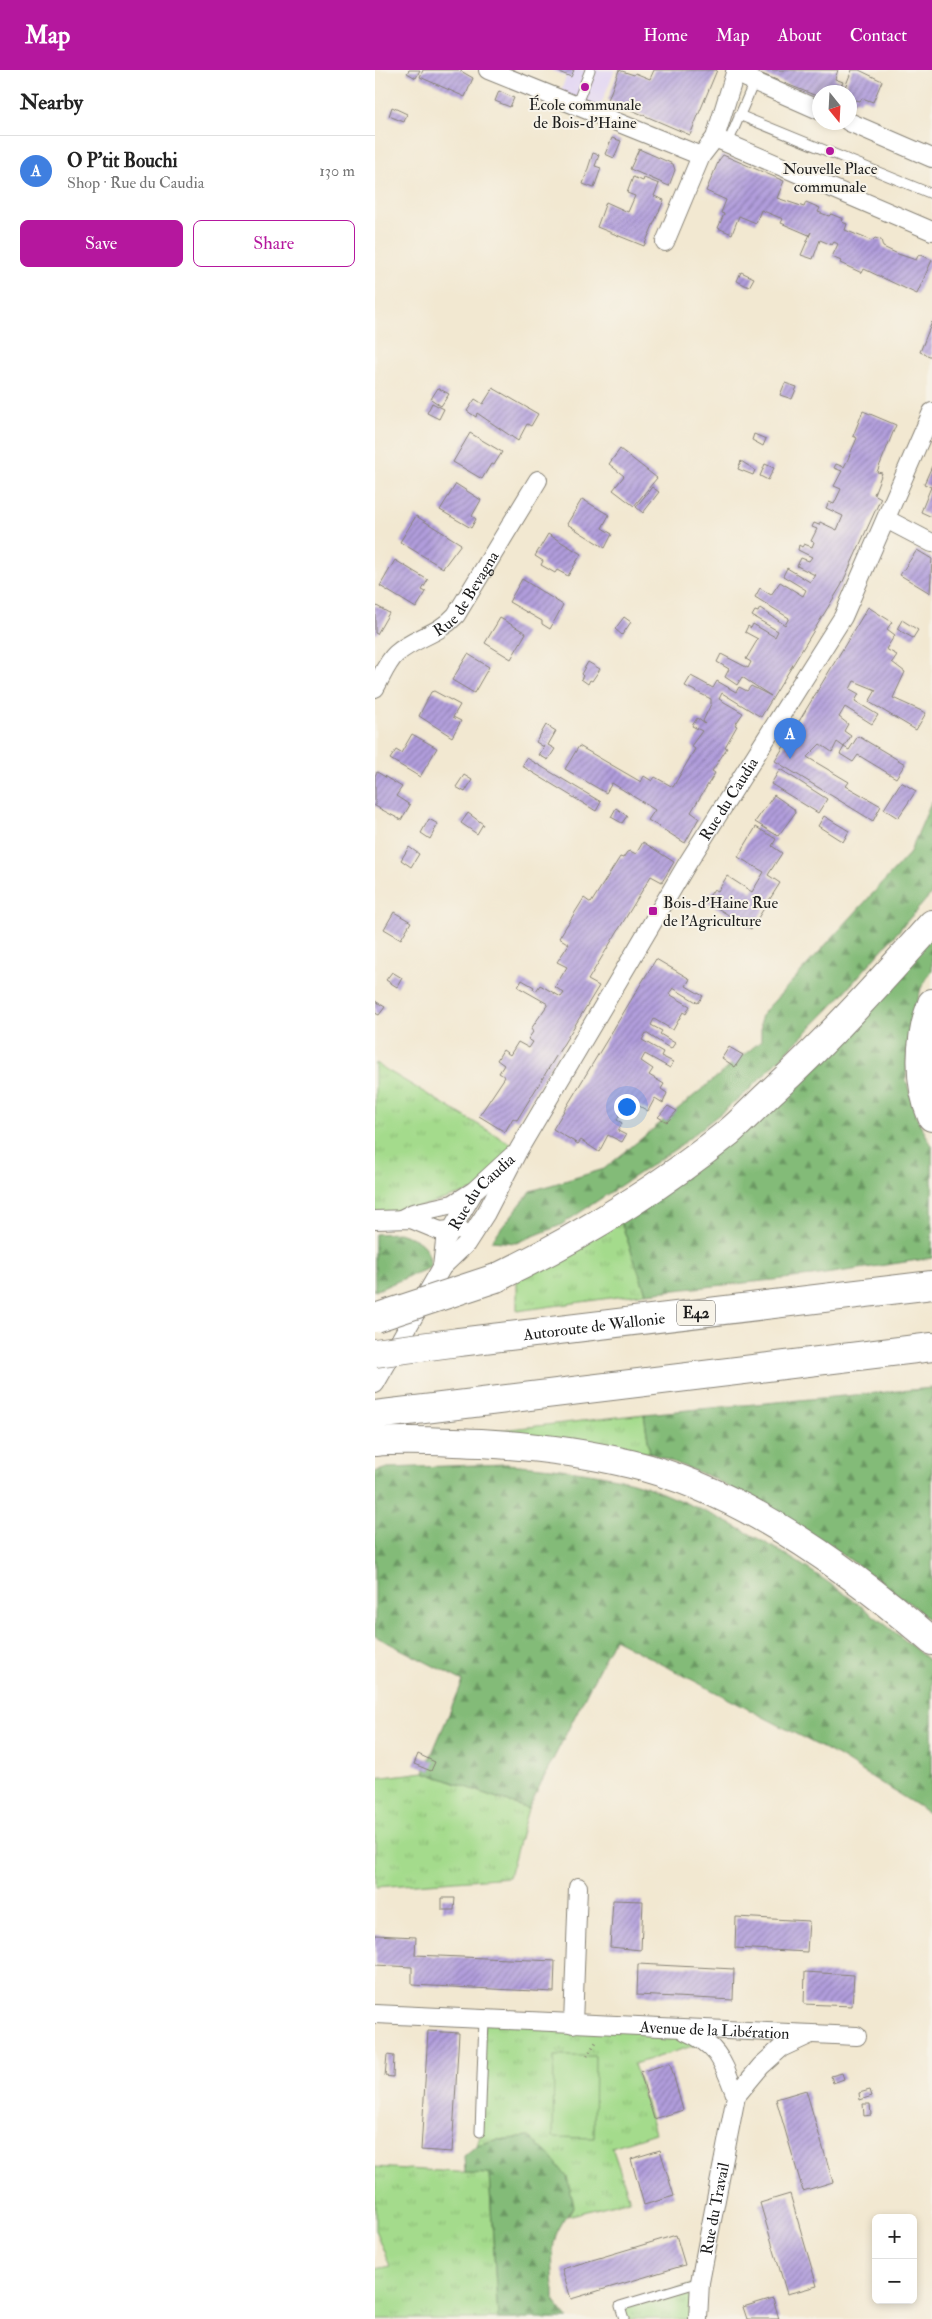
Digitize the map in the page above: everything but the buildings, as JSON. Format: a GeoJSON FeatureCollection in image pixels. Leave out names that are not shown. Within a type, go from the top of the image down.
{"type":"FeatureCollection","features":[{"type":"Feature","properties":{"kind":"highway"},"geometry":{"type":"LineString","coordinates":[[375,1318],[496,1278],[536,1259],[599,1224],[664,1180],[729,1131],[850,1016],[932,924]]}},
{"type":"Feature","properties":{"kind":"highway"},"geometry":{"type":"LineString","coordinates":[[932,1003],[925,1020],[920,1064],[932,1117]]}},
{"type":"Feature","properties":{"kind":"highway","name":"Autoroute de Wallonie"},"geometry":{"type":"LineString","coordinates":[[375,1353],[932,1285]]}},
{"type":"Feature","properties":{"kind":"highway"},"geometry":{"type":"LineString","coordinates":[[375,1415],[932,1346]]}},
{"type":"Feature","properties":{"kind":"highway"},"geometry":{"type":"LineString","coordinates":[[375,1442],[403,1439],[502,1444],[571,1452],[632,1464],[695,1485],[750,1512],[827,1558],[898,1611],[932,1641]]}},
{"type":"Feature","properties":{"kind":"street"},"geometry":{"type":"LineString","coordinates":[[488,70],[701,156]]}},
{"type":"Feature","properties":{"kind":"street"},"geometry":{"type":"LineString","coordinates":[[665,242],[701,156],[721,141],[736,72],[753,82],[812,107]]}},
{"type":"Feature","properties":{"kind":"street"},"geometry":{"type":"LineString","coordinates":[[857,125],[932,158]]}},
{"type":"Feature","properties":{"kind":"street"},"geometry":{"type":"LineString","coordinates":[[721,141],[932,231]]}},
{"type":"Feature","properties":{"kind":"street","name":"Rue du Caudia"},"geometry":{"type":"LineString","coordinates":[[443,1260],[466,1244],[486,1213],[519,1149],[687,864],[843,617],[932,412]]}},
{"type":"Feature","properties":{"kind":"street","name":"Rue de Bevagna"},"geometry":{"type":"LineString","coordinates":[[375,688],[395,656],[407,646],[437,632],[457,615],[538,480]]}},
{"type":"Feature","properties":{"kind":"street"},"geometry":{"type":"LineString","coordinates":[[887,519],[932,543]]}},
{"type":"Feature","properties":{"kind":"street","name":"Rue du Caudia"},"geometry":{"type":"LineString","coordinates":[[375,1384],[443,1260],[445,1241],[459,1224],[475,1190],[519,1149]]}},
{"type":"Feature","properties":{"kind":"street"},"geometry":{"type":"LineString","coordinates":[[401,1219],[413,1213],[442,1208],[475,1190]]}},
{"type":"Feature","properties":{"kind":"street"},"geometry":{"type":"LineString","coordinates":[[442,1208],[457,1211],[459,1224],[468,1234],[466,1244]]}},
{"type":"Feature","properties":{"kind":"street"},"geometry":{"type":"LineString","coordinates":[[375,1220],[411,1219],[440,1232],[486,1213]]}},
{"type":"Feature","properties":{"kind":"street"},"geometry":{"type":"LineString","coordinates":[[421,1224],[437,1240],[443,1260]]}},
{"type":"Feature","properties":{"kind":"street"},"geometry":{"type":"LineString","coordinates":[[573,2024],[578,1887]]}},
{"type":"Feature","properties":{"kind":"street","name":"Avenue de la Libération"},"geometry":{"type":"LineString","coordinates":[[375,2014],[857,2036]]}},
{"type":"Feature","properties":{"kind":"street"},"geometry":{"type":"LineString","coordinates":[[681,2028],[701,2037],[718,2053],[736,2096]]}},
{"type":"Feature","properties":{"kind":"street","name":"Rue du Travail"},"geometry":{"type":"LineString","coordinates":[[699,2319],[700,2282],[736,2096],[761,2066],[781,2048],[812,2034]]}},
{"type":"Feature","properties":{"kind":"lane"},"geometry":{"type":"LineString","coordinates":[[576,106],[590,70]]}},
{"type":"Feature","properties":{"kind":"lane"},"geometry":{"type":"LineString","coordinates":[[721,141],[739,115],[753,82]]}},
{"type":"Feature","properties":{"kind":"lane"},"geometry":{"type":"LineString","coordinates":[[739,115],[932,194]]}},
{"type":"Feature","properties":{"kind":"lane"},"geometry":{"type":"LineString","coordinates":[[480,2132],[484,2020]]}},
{"type":"Feature","properties":{"kind":"lane"},"geometry":{"type":"LineString","coordinates":[[624,2319],[620,2306],[700,2282]]}},
{"type":"Feature","properties":{"kind":"shaded area","name":"École communale de Bois-d'Haine"},"geometry":{"type":"Polygon","coordinates":[[[551,70],[615,70],[597,114],[558,99],[566,77],[551,70]]]}},
{"type":"Feature","properties":{"kind":"green space"},"geometry":{"type":"Polygon","coordinates":[[[932,801],[932,893],[835,1003],[746,1093],[677,1148],[561,1225],[516,1243],[491,1241],[531,1191],[604,1169],[761,1041],[761,1018],[764,1012],[909,854],[932,801]]]}},
{"type":"Feature","properties":{"kind":"green space"},"geometry":{"type":"Polygon","coordinates":[[[932,936],[932,970],[921,988],[908,1039],[906,1080],[918,1120],[932,1146],[932,1258],[812,1276],[646,1293],[621,1222],[932,936]]]}},
{"type":"Feature","properties":{"kind":"green space"},"geometry":{"type":"Polygon","coordinates":[[[375,1063],[519,1149],[475,1190],[375,1220],[375,1063]]]}},
{"type":"Feature","properties":{"kind":"green space"},"geometry":{"type":"Polygon","coordinates":[[[621,1222],[646,1293],[517,1311],[517,1279],[621,1222]]]}},
{"type":"Feature","properties":{"kind":"green space"},"geometry":{"type":"Polygon","coordinates":[[[399,1233],[422,1244],[428,1253],[431,1267],[375,1291],[375,1234],[399,1233]]]}},
{"type":"Feature","properties":{"kind":"green space"},"geometry":{"type":"Polygon","coordinates":[[[932,1388],[932,1623],[913,1606],[849,1559],[713,1478],[650,1453],[644,1414],[932,1388]]]}},
{"type":"Feature","properties":{"kind":"green space"},"geometry":{"type":"Polygon","coordinates":[[[644,1414],[650,1453],[474,1433],[644,1414]]]}},
{"type":"Feature","properties":{"kind":"green space"},"geometry":{"type":"Polygon","coordinates":[[[506,1464],[568,1470],[629,1481],[714,1515],[812,1571],[903,1639],[932,1663],[932,1815],[838,1756],[614,1639],[528,1809],[424,1772],[463,1681],[375,1636],[375,1472],[387,1468],[506,1464]]]}},
{"type":"Feature","properties":{"kind":"green space"},"geometry":{"type":"Polygon","coordinates":[[[424,1772],[528,1809],[509,1877],[375,1887],[375,1778],[424,1772]]]}},
{"type":"Feature","properties":{"kind":"green space"},"geometry":{"type":"Polygon","coordinates":[[[484,2020],[681,2028],[706,2042],[634,2064],[655,2133],[612,2147],[630,2200],[568,2216],[574,2205],[549,2154],[529,2137],[496,2140],[477,2145],[481,2132],[484,2020]]]}},
{"type":"Feature","properties":{"kind":"green space"},"geometry":{"type":"Polygon","coordinates":[[[554,2056],[595,2056],[594,2138],[553,2137],[554,2056]]]}},
{"type":"Feature","properties":{"kind":"green space"},"geometry":{"type":"Polygon","coordinates":[[[529,2137],[549,2154],[567,2177],[574,2205],[556,2235],[553,2251],[554,2302],[568,2319],[498,2319],[489,2174],[465,2173],[464,2156],[477,2145],[496,2140],[529,2137]]]}},
{"type":"Feature","properties":{"kind":"green space"},"geometry":{"type":"Polygon","coordinates":[[[375,2167],[489,2174],[498,2319],[375,2319],[375,2269],[390,2266],[375,2230],[375,2167]]]}},
{"type":"Feature","properties":{"kind":"green space"},"geometry":{"type":"Polygon","coordinates":[[[700,2282],[698,2319],[624,2319],[620,2306],[700,2282]]]}},
{"type":"Feature","properties":{"kind":"place","name":"École communale de Bois-d'Haine"},"geometry":{"type":"Point","coordinates":[585,87]}},
{"type":"Feature","properties":{"kind":"place","name":"Nouvelle Place communale"},"geometry":{"type":"Point","coordinates":[830,151]}},
{"type":"Feature","properties":{"kind":"place","name":"O P'tit Bouchi"},"geometry":{"type":"Point","coordinates":[790,759]}},
{"type":"Feature","properties":{"kind":"place","name":"Bois-d'Haine Rue de l'Agriculture"},"geometry":{"type":"Point","coordinates":[653,911]}}]}
